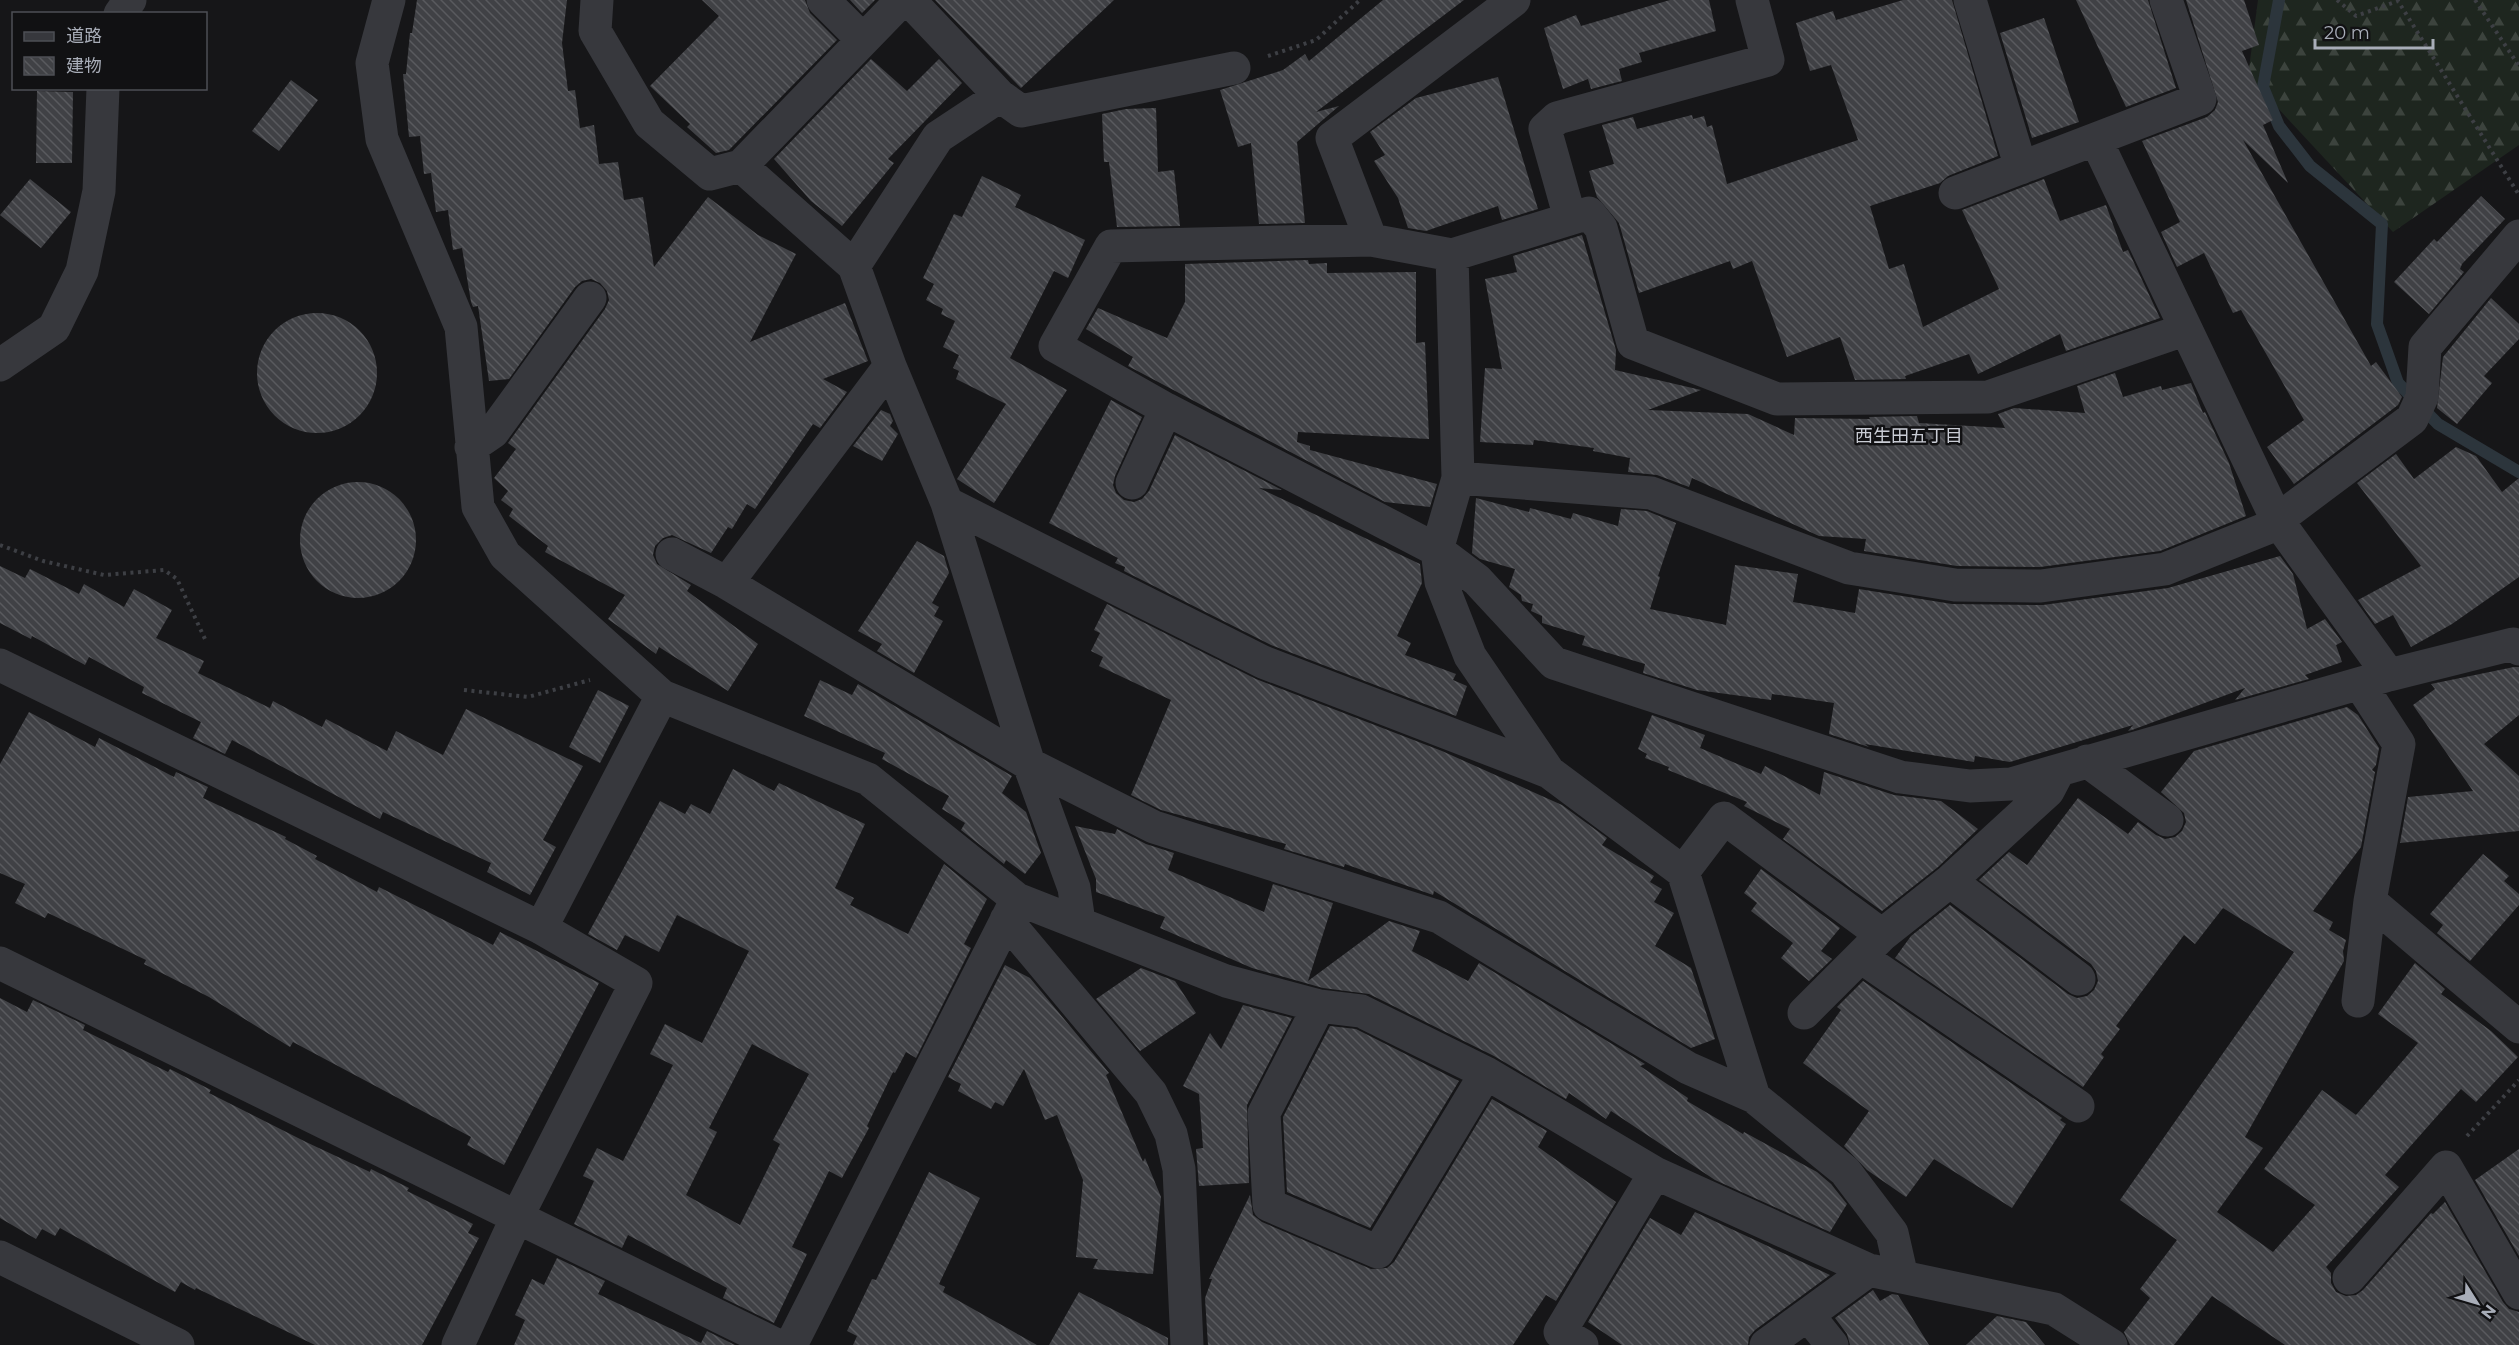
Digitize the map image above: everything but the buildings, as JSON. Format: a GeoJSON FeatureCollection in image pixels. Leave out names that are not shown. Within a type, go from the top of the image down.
{"type":"FeatureCollection","features":[{"type":"Feature","properties":{"kind":"street"},"geometry":{"type":"LineString","coordinates":[[389,0],[372,63],[382,139],[462,327],[478,507],[504,555],[662,696],[868,779],[1011,910],[1151,1093],[1170,1134],[1179,1169],[1186,1345]]}},
{"type":"Feature","properties":{"kind":"street"},"geometry":{"type":"LineString","coordinates":[[622,0],[596,15],[649,123],[710,174],[741,166],[902,0]]}},
{"type":"Feature","properties":{"kind":"street"},"geometry":{"type":"LineString","coordinates":[[823,0],[863,40]]}},
{"type":"Feature","properties":{"kind":"street"},"geometry":{"type":"LineString","coordinates":[[909,0],[1000,96],[1021,111],[1234,68]]}},
{"type":"Feature","properties":{"kind":"street"},"geometry":{"type":"LineString","coordinates":[[1371,240],[1332,138],[1514,0]]}},
{"type":"Feature","properties":{"kind":"street"},"geometry":{"type":"LineString","coordinates":[[1570,218],[1545,129],[1557,118],[1768,60],[1752,0]]}},
{"type":"Feature","properties":{"kind":"street"},"geometry":{"type":"LineString","coordinates":[[1970,0],[2021,168]]}},
{"type":"Feature","properties":{"kind":"street"},"geometry":{"type":"LineString","coordinates":[[1955,193],[2200,99],[2166,0]]}},
{"type":"Feature","properties":{"kind":"street"},"geometry":{"type":"LineString","coordinates":[[0,365],[54,328],[82,271],[99,191],[103,90]]}},
{"type":"Feature","properties":{"kind":"street"},"geometry":{"type":"LineString","coordinates":[[855,266],[938,136],[1000,96]]}},
{"type":"Feature","properties":{"kind":"street"},"geometry":{"type":"LineString","coordinates":[[2096,140],[2184,330],[2277,520],[2374,679],[2399,744],[2370,901],[2358,1001]]}},
{"type":"Feature","properties":{"kind":"street"},"geometry":{"type":"LineString","coordinates":[[741,166],[855,266],[890,366],[947,503],[1029,764],[1074,888],[1080,922]]}},
{"type":"Feature","properties":{"kind":"street"},"geometry":{"type":"LineString","coordinates":[[2184,330],[1988,397],[1777,399],[1633,343],[1601,228],[1589,213],[1452,255],[1371,240],[1111,246],[1054,346],[1166,410],[1437,550],[1477,580],[1554,663],[1900,777],[1970,786],[2011,784],[2374,679],[2513,644],[2519,649]]}},
{"type":"Feature","properties":{"kind":"street"},"geometry":{"type":"LineString","coordinates":[[1458,478],[1651,493],[1849,568],[1955,585],[2041,586],[2166,569],[2265,529],[2412,419],[2421,398],[2425,347],[2519,236]]}},
{"type":"Feature","properties":{"kind":"street"},"geometry":{"type":"LineString","coordinates":[[1452,255],[1458,478],[1437,550],[1441,582],[1470,657],[1550,772]]}},
{"type":"Feature","properties":{"kind":"street"},"geometry":{"type":"LineString","coordinates":[[471,447],[493,432],[590,298]]}},
{"type":"Feature","properties":{"kind":"street"},"geometry":{"type":"LineString","coordinates":[[727,583],[890,366]]}},
{"type":"Feature","properties":{"kind":"street"},"geometry":{"type":"LineString","coordinates":[[1132,483],[1166,410]]}},
{"type":"Feature","properties":{"kind":"street"},"geometry":{"type":"LineString","coordinates":[[947,503],[1263,663],[1550,772],[1683,872],[1754,1097]]}},
{"type":"Feature","properties":{"kind":"street"},"geometry":{"type":"LineString","coordinates":[[672,554],[727,583],[1029,764],[1154,827],[1439,916],[1688,1068],[1754,1097],[1845,1171],[1892,1233],[1902,1277]]}},
{"type":"Feature","properties":{"kind":"street"},"geometry":{"type":"LineString","coordinates":[[0,665],[541,928],[636,983],[517,1217],[458,1345]]}},
{"type":"Feature","properties":{"kind":"street"},"geometry":{"type":"LineString","coordinates":[[541,928],[662,696]]}},
{"type":"Feature","properties":{"kind":"street"},"geometry":{"type":"LineString","coordinates":[[2072,766],[2167,820]]}},
{"type":"Feature","properties":{"kind":"street"},"geometry":{"type":"LineString","coordinates":[[1804,1013],[1871,946],[1950,881],[2072,766]]}},
{"type":"Feature","properties":{"kind":"street"},"geometry":{"type":"LineString","coordinates":[[1683,872],[1724,818],[1871,946],[2078,1106]]}},
{"type":"Feature","properties":{"kind":"street"},"geometry":{"type":"LineString","coordinates":[[1950,881],[2079,979]]}},
{"type":"Feature","properties":{"kind":"street"},"geometry":{"type":"LineString","coordinates":[[2370,901],[2519,1027]]}},
{"type":"Feature","properties":{"kind":"street"},"geometry":{"type":"LineString","coordinates":[[1011,910],[1080,922],[1226,981],[1319,1006],[1361,1011],[1486,1073],[1655,1173],[1869,1270],[2054,1309],[2111,1345]]}},
{"type":"Feature","properties":{"kind":"street"},"geometry":{"type":"LineString","coordinates":[[791,1345],[1011,910]]}},
{"type":"Feature","properties":{"kind":"street"},"geometry":{"type":"LineString","coordinates":[[0,963],[777,1345]]}},
{"type":"Feature","properties":{"kind":"street"},"geometry":{"type":"LineString","coordinates":[[1319,1006],[1264,1113],[1269,1205],[1378,1252],[1486,1073]]}},
{"type":"Feature","properties":{"kind":"street"},"geometry":{"type":"LineString","coordinates":[[2349,1278],[2446,1167],[2519,1293]]}},
{"type":"Feature","properties":{"kind":"street"},"geometry":{"type":"LineString","coordinates":[[1582,1345],[1560,1332],[1655,1173]]}},
{"type":"Feature","properties":{"kind":"street"},"geometry":{"type":"LineString","coordinates":[[0,1257],[177,1345]]}},
{"type":"Feature","properties":{"kind":"street"},"geometry":{"type":"LineString","coordinates":[[1766,1345],[1869,1270]]}},
{"type":"Feature","properties":{"kind":"street"},"geometry":{"type":"LineString","coordinates":[[1808,1315],[1832,1345]]}},
{"type":"Feature","properties":{"kind":"path"},"geometry":{"type":"LineString","coordinates":[[1234,68],[1316,40],[1360,0]]}},
{"type":"Feature","properties":{"kind":"path"},"geometry":{"type":"LineString","coordinates":[[2337,0],[2356,16],[2399,1],[2519,195]]}},
{"type":"Feature","properties":{"kind":"path"},"geometry":{"type":"LineString","coordinates":[[2475,0],[2519,66]]}},
{"type":"Feature","properties":{"kind":"path"},"geometry":{"type":"LineString","coordinates":[[0,545],[43,561],[104,575],[164,570],[177,579],[205,639]]}},
{"type":"Feature","properties":{"kind":"path"},"geometry":{"type":"LineString","coordinates":[[464,690],[528,697],[613,673],[625,663]]}},
{"type":"Feature","properties":{"kind":"path"},"geometry":{"type":"LineString","coordinates":[[2446,1167],[2467,1137],[2519,1080]]}},
{"type":"Feature","properties":{"kind":"green space"},"geometry":{"type":"Polygon","coordinates":[[[2258,0],[2519,0],[2519,145],[2393,232],[2248,76],[2258,0]]]}},
{"type":"Feature","properties":{"kind":"waterway"},"geometry":{"type":"LineString","coordinates":[[2279,0],[2263,87],[2279,126],[2310,166],[2382,224],[2377,324],[2398,383],[2438,424],[2519,472]]}},
{"type":"Feature","properties":{"kind":"district","name":"西生田五丁目"},"geometry":{"type":"Point","coordinates":[1909,436]}}]}
